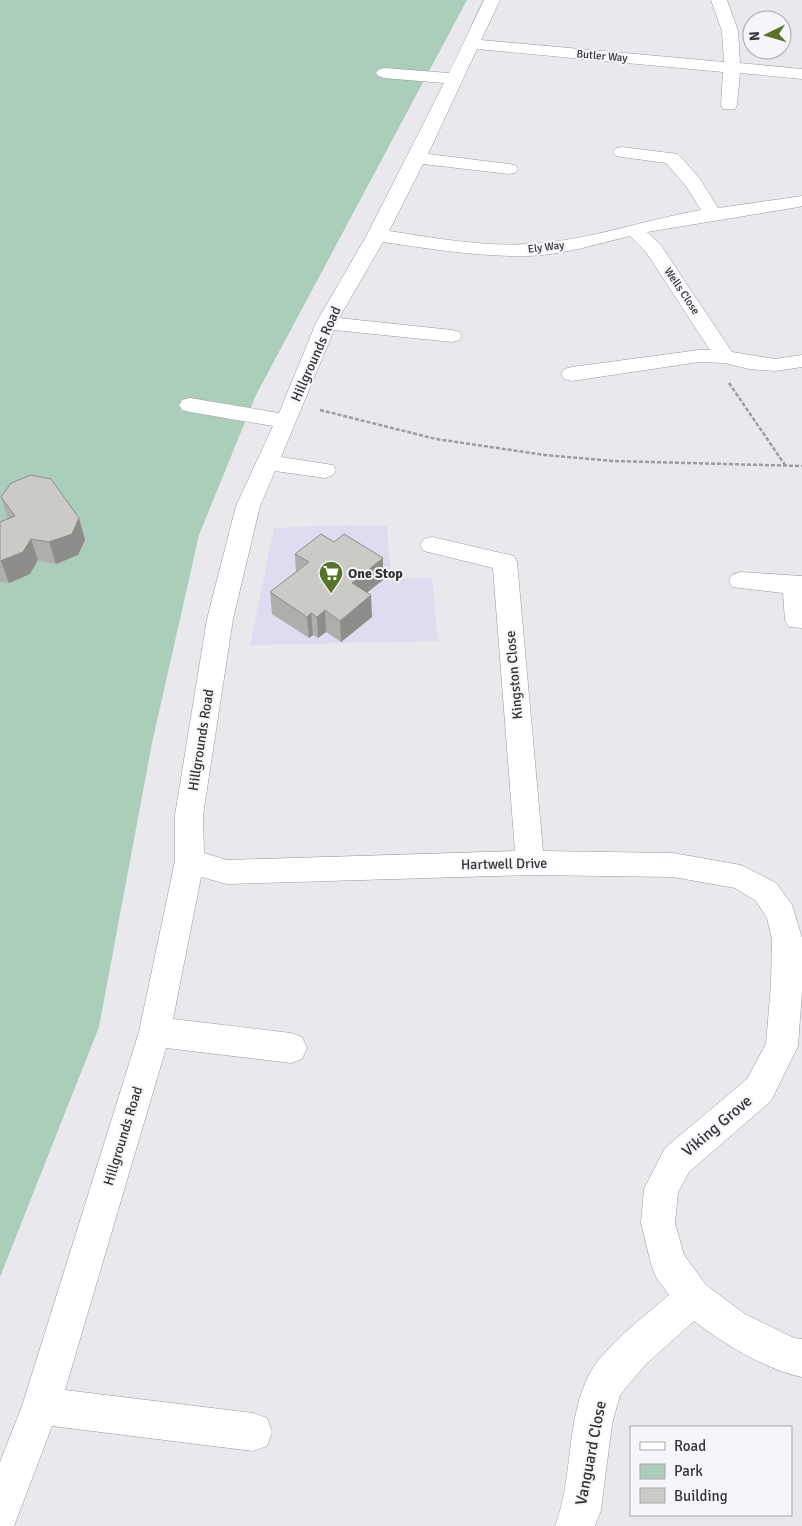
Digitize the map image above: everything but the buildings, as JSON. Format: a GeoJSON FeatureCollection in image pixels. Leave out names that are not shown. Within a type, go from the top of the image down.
{"type":"FeatureCollection","features":[{"type":"Feature","properties":{"kind":"street","name":"Hillgrounds Road"},"geometry":{"type":"LineString","coordinates":[[0,1512],[41,1406],[154,1032],[190,861],[189,815],[220,619],[248,506],[290,412],[326,323],[377,235],[417,158],[492,0]]}},
{"type":"Feature","properties":{"kind":"street"},"geometry":{"type":"LineString","coordinates":[[719,0],[730,31],[732,67],[729,106]]}},
{"type":"Feature","properties":{"kind":"street","name":"Butler Way"},"geometry":{"type":"LineString","coordinates":[[471,44],[802,74]]}},
{"type":"Feature","properties":{"kind":"street"},"geometry":{"type":"LineString","coordinates":[[384,73],[456,79]]}},
{"type":"Feature","properties":{"kind":"street"},"geometry":{"type":"LineString","coordinates":[[622,152],[672,158],[694,183],[712,214]]}},
{"type":"Feature","properties":{"kind":"street"},"geometry":{"type":"LineString","coordinates":[[417,158],[509,169]]}},
{"type":"Feature","properties":{"kind":"street","name":"Ely Way"},"geometry":{"type":"LineString","coordinates":[[377,235],[469,248],[529,250],[581,242],[712,214],[799,201]]}},
{"type":"Feature","properties":{"kind":"street","name":"Wells Close"},"geometry":{"type":"LineString","coordinates":[[634,230],[653,248],[718,356]]}},
{"type":"Feature","properties":{"kind":"street"},"geometry":{"type":"LineString","coordinates":[[326,323],[452,336]]}},
{"type":"Feature","properties":{"kind":"street"},"geometry":{"type":"LineString","coordinates":[[572,374],[718,356],[749,363],[775,365],[802,361]]}},
{"type":"Feature","properties":{"kind":"street"},"geometry":{"type":"LineString","coordinates":[[190,405],[290,412]]}},
{"type":"Feature","properties":{"kind":"street"},"geometry":{"type":"LineString","coordinates":[[268,463],[324,470]]}},
{"type":"Feature","properties":{"kind":"street","name":"Kingston Close"},"geometry":{"type":"LineString","coordinates":[[432,545],[505,562],[530,863]]}},
{"type":"Feature","properties":{"kind":"street"},"geometry":{"type":"LineString","coordinates":[[741,581],[798,585],[798,620]]}},
{"type":"Feature","properties":{"kind":"street","name":"Hartwell Drive"},"geometry":{"type":"LineString","coordinates":[[190,861],[227,872],[530,863],[673,865],[741,877],[792,910]]}},
{"type":"Feature","properties":{"kind":"street","name":"Viking Grove"},"geometry":{"type":"LineString","coordinates":[[792,910],[787,948],[782,1046],[759,1090],[676,1160],[661,1189],[658,1223],[669,1264],[693,1298],[732,1327],[791,1356],[802,1358]]}},
{"type":"Feature","properties":{"kind":"street"},"geometry":{"type":"LineString","coordinates":[[154,1032],[291,1048]]}},
{"type":"Feature","properties":{"kind":"street","name":"Vanguard Close"},"geometry":{"type":"LineString","coordinates":[[575,1526],[580,1510],[593,1424],[604,1385],[632,1352],[693,1298]]}},
{"type":"Feature","properties":{"kind":"street"},"geometry":{"type":"LineString","coordinates":[[41,1406],[254,1432]]}},
{"type":"Feature","properties":{"kind":"path"},"geometry":{"type":"LineString","coordinates":[[718,356],[785,466]]}},
{"type":"Feature","properties":{"kind":"path"},"geometry":{"type":"LineString","coordinates":[[290,412],[436,439],[545,455],[613,461],[802,466]]}},
{"type":"Feature","properties":{"kind":"shaded area"},"geometry":{"type":"Polygon","coordinates":[[[345,525],[387,526],[391,578],[432,578],[438,641],[250,645],[274,528],[345,525]]]}},
{"type":"Feature","properties":{"kind":"green space"},"geometry":{"type":"Polygon","coordinates":[[[0,0],[467,0],[256,395],[199,535],[152,743],[99,1027],[0,1277],[0,0]]]}},
{"type":"Feature","properties":{"kind":"place","name":"One Stop"},"geometry":{"type":"Point","coordinates":[331,594]}}]}
